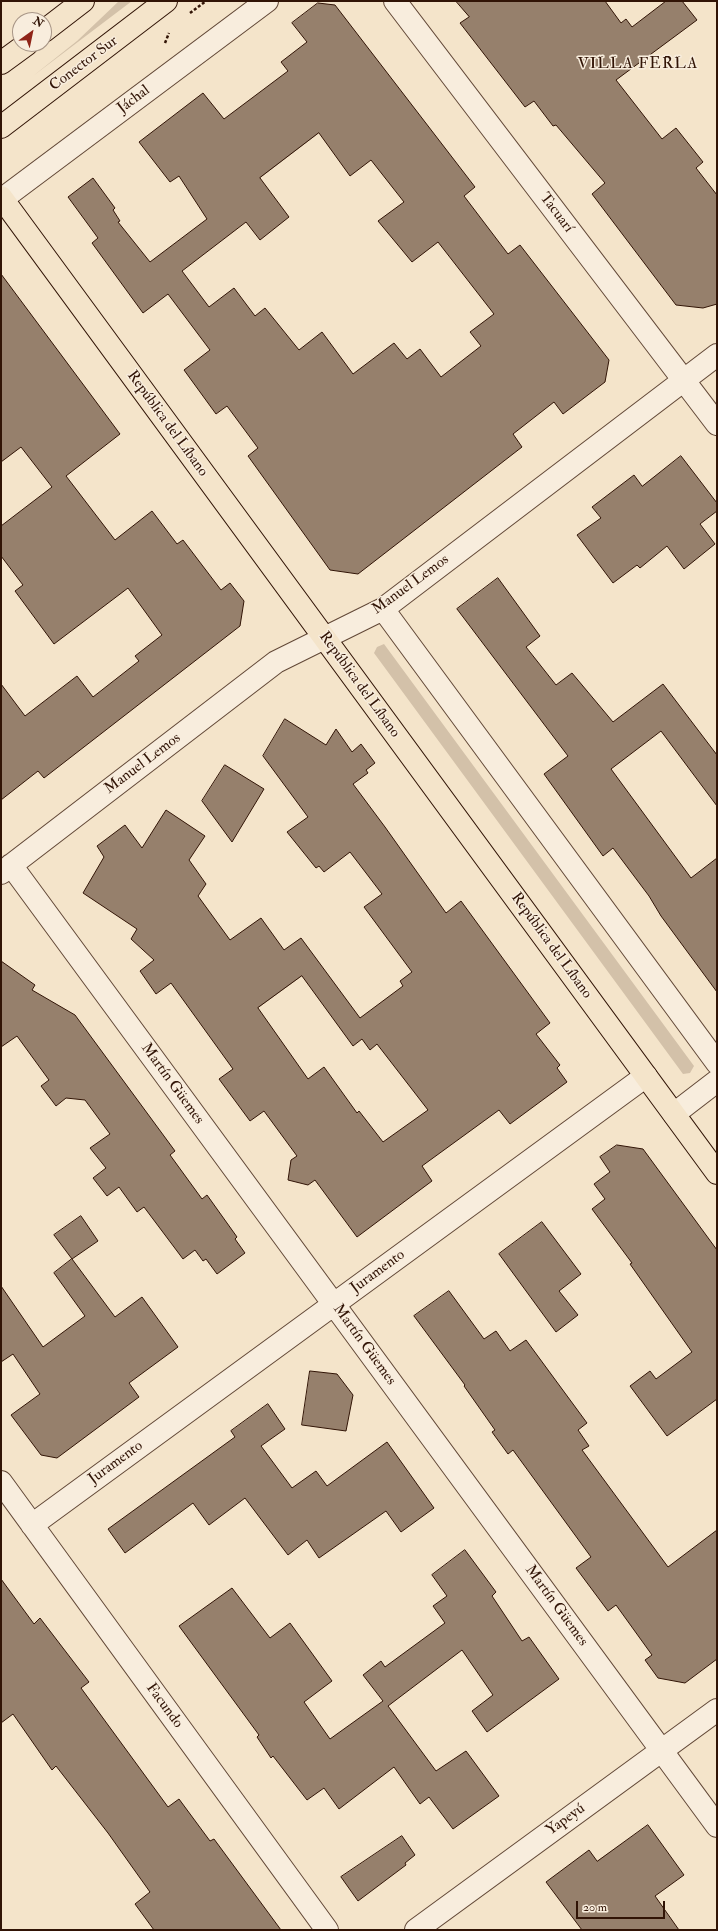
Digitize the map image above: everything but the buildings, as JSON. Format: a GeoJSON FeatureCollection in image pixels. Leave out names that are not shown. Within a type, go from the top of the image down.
{"type":"FeatureCollection","features":[{"type":"Feature","properties":{"kind":"main road"},"geometry":{"type":"LineString","coordinates":[[52,25],[83,1]]}},
{"type":"Feature","properties":{"kind":"main road","name":"Conector Sur"},"geometry":{"type":"LineString","coordinates":[[1,127],[166,1]]}},
{"type":"Feature","properties":{"kind":"main road"},"geometry":{"type":"LineString","coordinates":[[1,63],[16,52]]}},
{"type":"Feature","properties":{"kind":"main road","name":"República del Líbano"},"geometry":{"type":"LineString","coordinates":[[2,198],[717,1173]]}},
{"type":"Feature","properties":{"kind":"street","name":"Jáchal"},"geometry":{"type":"LineString","coordinates":[[2,198],[267,1]]}},
{"type":"Feature","properties":{"kind":"street","name":"Tacuarí"},"geometry":{"type":"LineString","coordinates":[[395,1],[717,424]]}},
{"type":"Feature","properties":{"kind":"street","name":"Manuel Lemos"},"geometry":{"type":"LineString","coordinates":[[6,869],[276,662],[383,609],[717,355]]}},
{"type":"Feature","properties":{"kind":"street"},"geometry":{"type":"LineString","coordinates":[[383,609],[717,1063]]}},
{"type":"Feature","properties":{"kind":"street","name":"Martín Güemes"},"geometry":{"type":"LineString","coordinates":[[6,869],[334,1304],[717,1826]]}},
{"type":"Feature","properties":{"kind":"street","name":"Juramento"},"geometry":{"type":"LineString","coordinates":[[32,1524],[646,1076]]}},
{"type":"Feature","properties":{"kind":"street"},"geometry":{"type":"LineString","coordinates":[[674,1114],[717,1081]]}},
{"type":"Feature","properties":{"kind":"street","name":"Facundo"},"geometry":{"type":"LineString","coordinates":[[1,1482],[327,1930]]}},
{"type":"Feature","properties":{"kind":"street","name":"Yapeyú"},"geometry":{"type":"LineString","coordinates":[[416,1930],[717,1710]]}},
{"type":"Feature","properties":{"kind":"shaded area"},"geometry":{"type":"Polygon","coordinates":[[[119,1],[132,1],[33,76],[77,41],[119,1]]]}},
{"type":"Feature","properties":{"kind":"shaded area"},"geometry":{"type":"Polygon","coordinates":[[[384,644],[694,1066],[690,1073],[683,1074],[374,653],[377,647],[384,644]]]}},
{"type":"Feature","properties":{"kind":"district","name":"VILLA FERLA"},"geometry":{"type":"Point","coordinates":[638,65]}}]}
